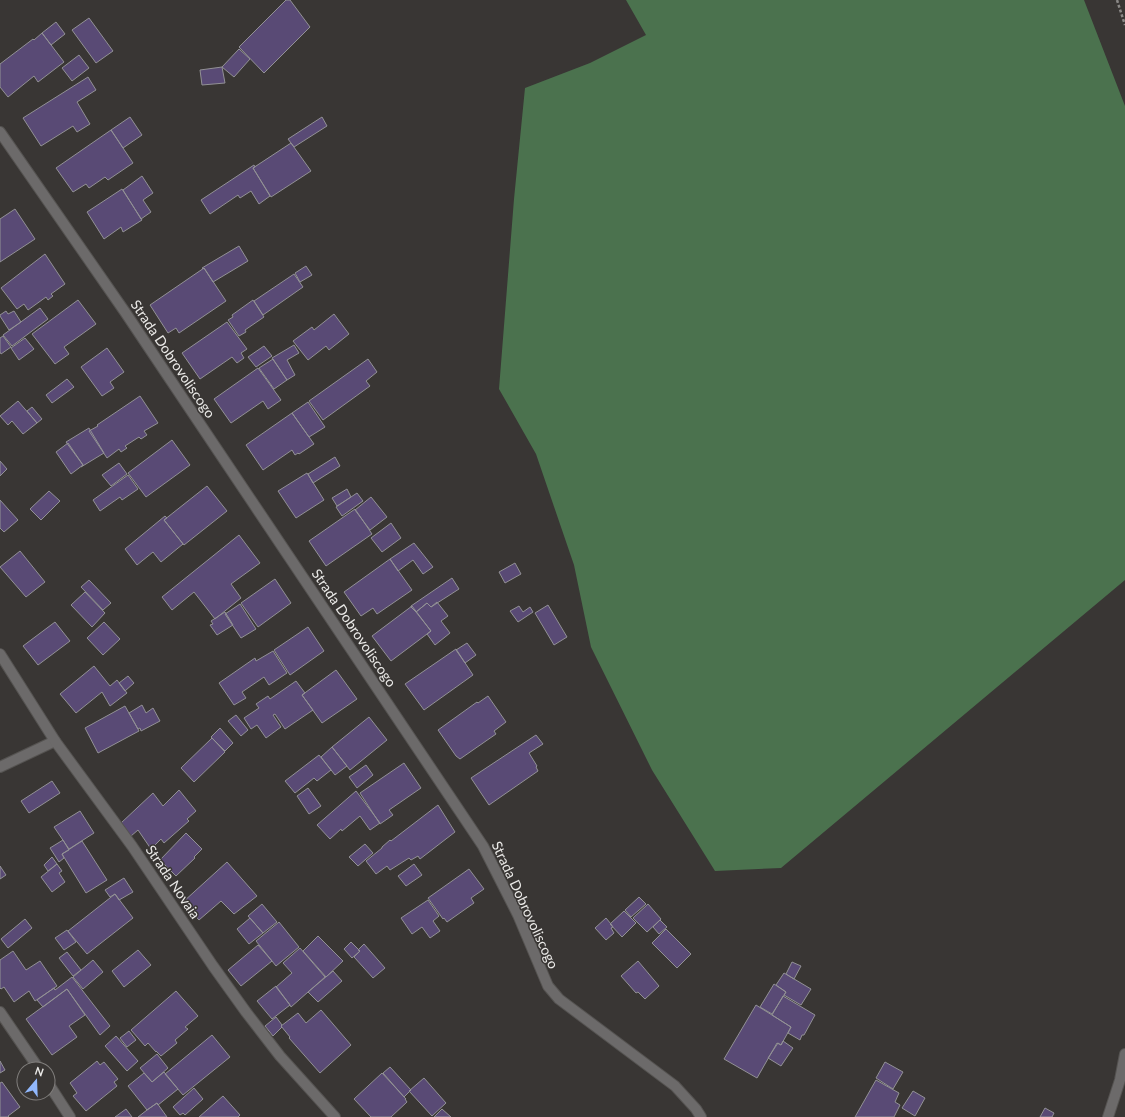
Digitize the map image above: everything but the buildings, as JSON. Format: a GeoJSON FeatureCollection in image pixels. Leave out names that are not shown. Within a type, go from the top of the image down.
{"type":"FeatureCollection","features":[{"type":"Feature","properties":{"kind":"street","name":"Strada Dobrovoliscogo"},"geometry":{"type":"LineString","coordinates":[[0,132],[125,312],[483,846],[518,915],[548,986],[559,999],[675,1086],[696,1109],[701,1117]]}},
{"type":"Feature","properties":{"kind":"street","name":"Strada Novaia"},"geometry":{"type":"LineString","coordinates":[[0,654],[55,741],[132,846],[246,1012],[280,1056],[335,1117]]}},
{"type":"Feature","properties":{"kind":"street"},"geometry":{"type":"LineString","coordinates":[[0,767],[55,741]]}},
{"type":"Feature","properties":{"kind":"street"},"geometry":{"type":"LineString","coordinates":[[0,1012],[34,1061]]}},
{"type":"Feature","properties":{"kind":"street"},"geometry":{"type":"LineString","coordinates":[[1108,1117],[1120,1080],[1125,1054]]}},
{"type":"Feature","properties":{"kind":"street"},"geometry":{"type":"LineString","coordinates":[[56,1095],[70,1117]]}},
{"type":"Feature","properties":{"kind":"path"},"geometry":{"type":"LineString","coordinates":[[1116,0],[1125,25]]}},
{"type":"Feature","properties":{"kind":"green space"},"geometry":{"type":"Polygon","coordinates":[[[626,0],[1084,0],[1125,106],[1125,580],[781,868],[715,871],[652,770],[591,647],[574,565],[536,454],[499,389],[514,199],[525,88],[590,63],[646,35],[626,0]]]}}]}
